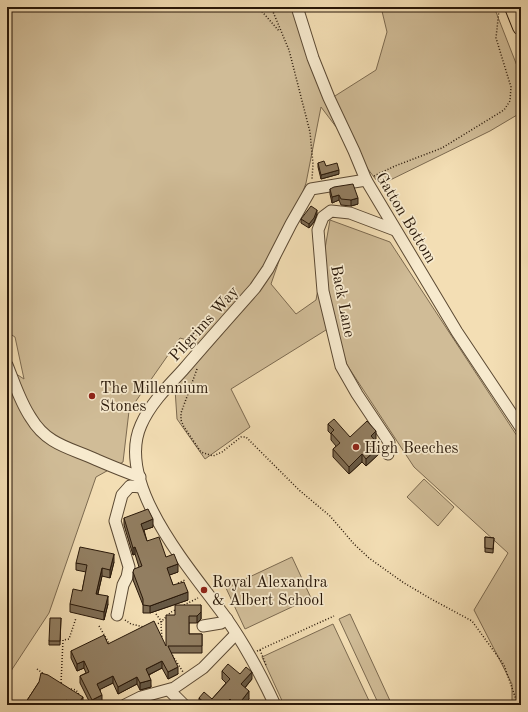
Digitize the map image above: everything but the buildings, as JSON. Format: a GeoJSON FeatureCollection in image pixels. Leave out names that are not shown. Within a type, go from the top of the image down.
{"type":"FeatureCollection","features":[{"type":"Feature","properties":{"kind":"highway"},"geometry":{"type":"LineString","coordinates":[[506,8],[521,27]]}},
{"type":"Feature","properties":{"kind":"street","name":"Gatton Bottom"},"geometry":{"type":"LineString","coordinates":[[297,7],[312,58],[366,180],[457,332],[521,428]]}},
{"type":"Feature","properties":{"kind":"street"},"geometry":{"type":"LineString","coordinates":[[312,189],[366,180]]}},
{"type":"Feature","properties":{"kind":"street","name":"Pilgrims Way"},"geometry":{"type":"LineString","coordinates":[[275,705],[250,654],[227,619],[178,554],[157,520],[141,482],[135,454],[135,442],[141,424],[155,402],[255,288],[268,269],[291,224],[312,189]]}},
{"type":"Feature","properties":{"kind":"street","name":"Back Lane"},"geometry":{"type":"LineString","coordinates":[[388,454],[389,442],[357,394],[341,366],[323,291],[318,230],[323,217],[331,211],[350,213],[395,230]]}},
{"type":"Feature","properties":{"kind":"street"},"geometry":{"type":"LineString","coordinates":[[7,365],[24,406],[31,419],[44,434],[60,446],[114,468],[141,482]]}},
{"type":"Feature","properties":{"kind":"street"},"geometry":{"type":"LineString","coordinates":[[117,615],[123,585],[127,577],[129,567],[115,522],[122,495],[130,486],[141,482]]}},
{"type":"Feature","properties":{"kind":"street"},"geometry":{"type":"LineString","coordinates":[[203,626],[221,623],[227,619]]}},
{"type":"Feature","properties":{"kind":"street"},"geometry":{"type":"LineString","coordinates":[[125,705],[141,697],[174,688],[203,668],[236,634]]}},
{"type":"Feature","properties":{"kind":"street"},"geometry":{"type":"LineString","coordinates":[[169,690],[184,705]]}},
{"type":"Feature","properties":{"kind":"path"},"geometry":{"type":"LineString","coordinates":[[258,7],[281,34]]}},
{"type":"Feature","properties":{"kind":"path"},"geometry":{"type":"LineString","coordinates":[[271,7],[281,34],[289,50],[310,132],[313,164],[312,189]]}},
{"type":"Feature","properties":{"kind":"path"},"geometry":{"type":"LineString","coordinates":[[366,180],[395,166],[442,148],[504,110],[510,101],[511,87],[496,38],[506,8]]}},
{"type":"Feature","properties":{"kind":"path"},"geometry":{"type":"LineString","coordinates":[[198,367],[181,413],[181,420],[201,452],[212,456],[222,452],[241,437],[246,437],[300,490],[330,516],[354,544],[369,558],[433,600],[472,621],[504,665],[518,705]]}},
{"type":"Feature","properties":{"kind":"path"},"geometry":{"type":"LineString","coordinates":[[183,606],[207,593]]}},
{"type":"Feature","properties":{"kind":"path"},"geometry":{"type":"LineString","coordinates":[[190,602],[194,605]]}},
{"type":"Feature","properties":{"kind":"path"},"geometry":{"type":"LineString","coordinates":[[152,626],[162,622],[170,612],[176,609]]}},
{"type":"Feature","properties":{"kind":"path"},"geometry":{"type":"LineString","coordinates":[[156,614],[162,622],[162,640]]}},
{"type":"Feature","properties":{"kind":"path"},"geometry":{"type":"LineString","coordinates":[[117,615],[131,624],[147,628]]}},
{"type":"Feature","properties":{"kind":"path"},"geometry":{"type":"LineString","coordinates":[[250,654],[334,616]]}},
{"type":"Feature","properties":{"kind":"path"},"geometry":{"type":"LineString","coordinates":[[61,687],[63,640],[68,639],[76,618]]}},
{"type":"Feature","properties":{"kind":"path"},"geometry":{"type":"LineString","coordinates":[[99,626],[110,643]]}},
{"type":"Feature","properties":{"kind":"path"},"geometry":{"type":"LineString","coordinates":[[169,649],[187,679]]}},
{"type":"Feature","properties":{"kind":"path"},"geometry":{"type":"LineString","coordinates":[[37,669],[49,678]]}},
{"type":"Feature","properties":{"kind":"path"},"geometry":{"type":"LineString","coordinates":[[69,689],[76,690],[87,705]]}},
{"type":"Feature","properties":{"kind":"shaded area"},"geometry":{"type":"Polygon","coordinates":[[[7,7],[292,7],[327,101],[376,70],[387,32],[381,7],[494,7],[521,76],[521,117],[517,115],[490,131],[380,185],[321,107],[306,183],[271,284],[296,314],[316,300],[330,220],[390,242],[521,442],[521,705],[512,705],[512,684],[474,610],[508,553],[414,467],[347,365],[334,325],[231,389],[250,427],[205,459],[177,419],[175,389],[200,344],[180,338],[129,411],[123,462],[96,477],[49,613],[7,677],[7,368],[24,379],[15,337],[7,332],[7,7]]]}},
{"type":"Feature","properties":{"kind":"shaded area"},"geometry":{"type":"Polygon","coordinates":[[[424,479],[454,507],[438,526],[407,497],[424,479]]]}},
{"type":"Feature","properties":{"kind":"shaded area"},"geometry":{"type":"Polygon","coordinates":[[[292,557],[311,598],[245,629],[226,588],[292,557]]]}},
{"type":"Feature","properties":{"kind":"shaded area"},"geometry":{"type":"Polygon","coordinates":[[[350,614],[392,705],[379,705],[339,619],[350,614]]]}},
{"type":"Feature","properties":{"kind":"shaded area"},"geometry":{"type":"Polygon","coordinates":[[[333,624],[371,705],[284,705],[262,657],[333,624]]]}},
{"type":"Feature","properties":{"kind":"place","name":"The Millennium Stones"},"geometry":{"type":"Point","coordinates":[92,396]}},
{"type":"Feature","properties":{"kind":"place","name":"High Beeches"},"geometry":{"type":"Point","coordinates":[356,447]}},
{"type":"Feature","properties":{"kind":"place","name":"Royal Alexandra & Albert School"},"geometry":{"type":"Point","coordinates":[204,590]}}]}
